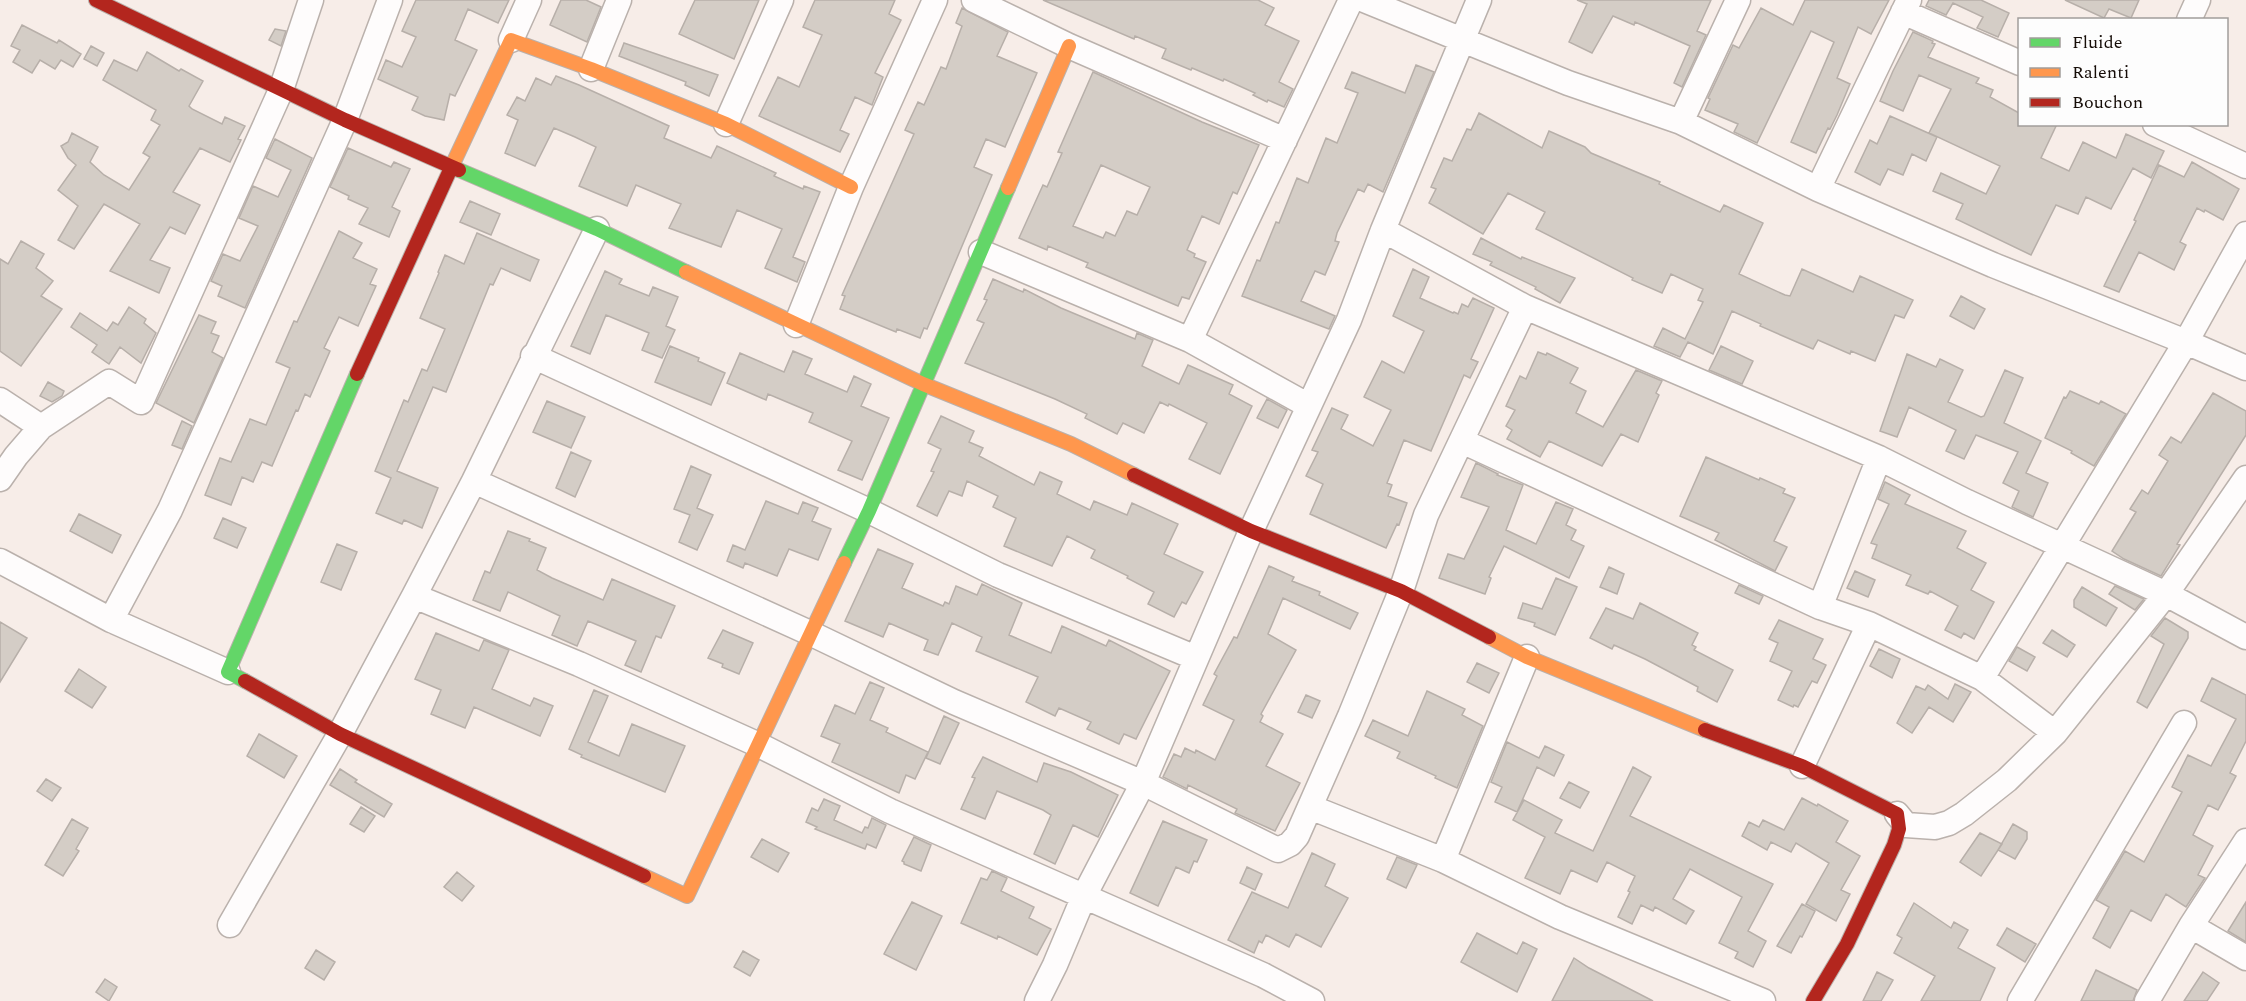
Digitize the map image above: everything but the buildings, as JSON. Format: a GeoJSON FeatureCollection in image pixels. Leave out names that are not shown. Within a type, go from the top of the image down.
{"type":"FeatureCollection","features":[{"type":"Feature","properties":{"kind":"street"},"geometry":{"type":"LineString","coordinates":[[96,0],[345,120],[597,229],[923,384],[1071,444],[1251,531],[1401,591],[1527,657],[1676,720],[1802,766],[1897,814],[1906,825],[1935,827],[1949,823],[1964,814],[2007,780],[2055,733],[2166,594],[2246,478]]}},
{"type":"Feature","properties":{"kind":"street"},"geometry":{"type":"LineString","coordinates":[[0,479],[41,427],[109,382],[141,402],[281,90],[311,0]]}},
{"type":"Feature","properties":{"kind":"street"},"geometry":{"type":"LineString","coordinates":[[111,620],[170,510],[345,120],[390,0]]}},
{"type":"Feature","properties":{"kind":"street"},"geometry":{"type":"LineString","coordinates":[[228,672],[293,517],[529,0]]}},
{"type":"Feature","properties":{"kind":"street"},"geometry":{"type":"LineString","coordinates":[[591,69],[619,0]]}},
{"type":"Feature","properties":{"kind":"street"},"geometry":{"type":"LineString","coordinates":[[726,124],[781,0]]}},
{"type":"Feature","properties":{"kind":"street"},"geometry":{"type":"LineString","coordinates":[[796,325],[851,187],[935,0]]}},
{"type":"Feature","properties":{"kind":"street"},"geometry":{"type":"LineString","coordinates":[[974,0],[1069,46],[1285,140]]}},
{"type":"Feature","properties":{"kind":"street"},"geometry":{"type":"LineString","coordinates":[[1190,340],[1352,0]]}},
{"type":"Feature","properties":{"kind":"street"},"geometry":{"type":"LineString","coordinates":[[1364,0],[1568,83],[1681,122],[1818,189],[1993,265],[2186,342],[2246,369]]}},
{"type":"Feature","properties":{"kind":"street"},"geometry":{"type":"LineString","coordinates":[[1037,1001],[1084,896],[1143,783],[1251,531],[1349,320],[1383,231],[1479,0]]}},
{"type":"Feature","properties":{"kind":"street"},"geometry":{"type":"LineString","coordinates":[[1681,122],[1738,0]]}},
{"type":"Feature","properties":{"kind":"street"},"geometry":{"type":"LineString","coordinates":[[2190,18],[2198,0]]}},
{"type":"Feature","properties":{"kind":"street"},"geometry":{"type":"LineString","coordinates":[[1818,189],[1906,6],[2018,62]]}},
{"type":"Feature","properties":{"kind":"street"},"geometry":{"type":"LineString","coordinates":[[511,40],[591,69],[726,124],[851,187]]}},
{"type":"Feature","properties":{"kind":"street"},"geometry":{"type":"LineString","coordinates":[[0,561],[111,620],[228,672],[340,734],[687,896],[869,511],[1069,46]]}},
{"type":"Feature","properties":{"kind":"street"},"geometry":{"type":"LineString","coordinates":[[2159,126],[2246,166]]}},
{"type":"Feature","properties":{"kind":"street"},"geometry":{"type":"LineString","coordinates":[[230,925],[340,734],[414,596],[474,480],[597,229]]}},
{"type":"Feature","properties":{"kind":"street"},"geometry":{"type":"LineString","coordinates":[[1383,231],[1525,307],[1878,458],[1966,502],[2166,594],[2246,637]]}},
{"type":"Feature","properties":{"kind":"street"},"geometry":{"type":"LineString","coordinates":[[1982,678],[2186,342],[2246,234]]}},
{"type":"Feature","properties":{"kind":"street"},"geometry":{"type":"LineString","coordinates":[[981,252],[1190,340],[1309,406]]}},
{"type":"Feature","properties":{"kind":"street"},"geometry":{"type":"LineString","coordinates":[[474,480],[812,634],[954,702],[1143,783],[1278,850],[1290,844],[1297,836],[1350,716],[1401,591],[1426,515],[1525,307]]}},
{"type":"Feature","properties":{"kind":"street"},"geometry":{"type":"LineString","coordinates":[[533,356],[869,511],[998,575],[1196,658]]}},
{"type":"Feature","properties":{"kind":"street"},"geometry":{"type":"LineString","coordinates":[[0,400],[41,427]]}},
{"type":"Feature","properties":{"kind":"street"},"geometry":{"type":"LineString","coordinates":[[1462,441],[1820,607],[1869,624],[1982,678],[2055,733]]}},
{"type":"Feature","properties":{"kind":"street"},"geometry":{"type":"LineString","coordinates":[[1820,607],[1878,458]]}},
{"type":"Feature","properties":{"kind":"street"},"geometry":{"type":"LineString","coordinates":[[414,596],[579,664],[759,745],[890,812],[1263,975],[1312,1001]]}},
{"type":"Feature","properties":{"kind":"street"},"geometry":{"type":"LineString","coordinates":[[1802,766],[1869,624]]}},
{"type":"Feature","properties":{"kind":"street"},"geometry":{"type":"LineString","coordinates":[[1443,860],[1527,657]]}},
{"type":"Feature","properties":{"kind":"street"},"geometry":{"type":"LineString","coordinates":[[2020,1001],[2184,723]]}},
{"type":"Feature","properties":{"kind":"street"},"geometry":{"type":"LineString","coordinates":[[1310,807],[1443,860],[1560,917],[1763,1001]]}},
{"type":"Feature","properties":{"kind":"street"},"geometry":{"type":"LineString","coordinates":[[1813,1001],[1847,944],[1894,845],[1899,829],[1897,814]]}},
{"type":"Feature","properties":{"kind":"street"},"geometry":{"type":"LineString","coordinates":[[2147,1001],[2191,926],[2246,842]]}},
{"type":"Feature","properties":{"kind":"street"},"geometry":{"type":"LineString","coordinates":[[2191,926],[2246,958]]}},
{"type":"Feature","properties":{"kind":"traffic: fast"},"geometry":{"type":"LineString","coordinates":[[459,170],[597,229],[686,272]]}},
{"type":"Feature","properties":{"kind":"traffic: fast"},"geometry":{"type":"LineString","coordinates":[[844,563],[869,511],[1008,188]]}},
{"type":"Feature","properties":{"kind":"traffic: fast"},"geometry":{"type":"LineString","coordinates":[[245,681],[228,672],[357,374]]}},
{"type":"Feature","properties":{"kind":"traffic: slow"},"geometry":{"type":"LineString","coordinates":[[451,168],[511,40],[591,69],[726,124],[851,187]]}},
{"type":"Feature","properties":{"kind":"traffic: slow"},"geometry":{"type":"LineString","coordinates":[[1008,188],[1069,46]]}},
{"type":"Feature","properties":{"kind":"traffic: slow"},"geometry":{"type":"LineString","coordinates":[[686,272],[923,384],[1071,444],[1134,475]]}},
{"type":"Feature","properties":{"kind":"traffic: slow"},"geometry":{"type":"LineString","coordinates":[[644,876],[687,896],[844,563]]}},
{"type":"Feature","properties":{"kind":"traffic: slow"},"geometry":{"type":"LineString","coordinates":[[1489,637],[1527,657],[1705,730]]}},
{"type":"Feature","properties":{"kind":"traffic: jam"},"geometry":{"type":"LineString","coordinates":[[96,0],[345,120],[459,170]]}},
{"type":"Feature","properties":{"kind":"traffic: jam"},"geometry":{"type":"LineString","coordinates":[[357,374],[451,168]]}},
{"type":"Feature","properties":{"kind":"traffic: jam"},"geometry":{"type":"LineString","coordinates":[[1134,475],[1251,531],[1401,591],[1489,637]]}},
{"type":"Feature","properties":{"kind":"traffic: jam"},"geometry":{"type":"LineString","coordinates":[[245,681],[340,734],[644,876]]}},
{"type":"Feature","properties":{"kind":"traffic: jam"},"geometry":{"type":"LineString","coordinates":[[1705,730],[1802,766],[1897,814],[1899,829],[1894,845],[1847,944],[1813,1001]]}}]}
